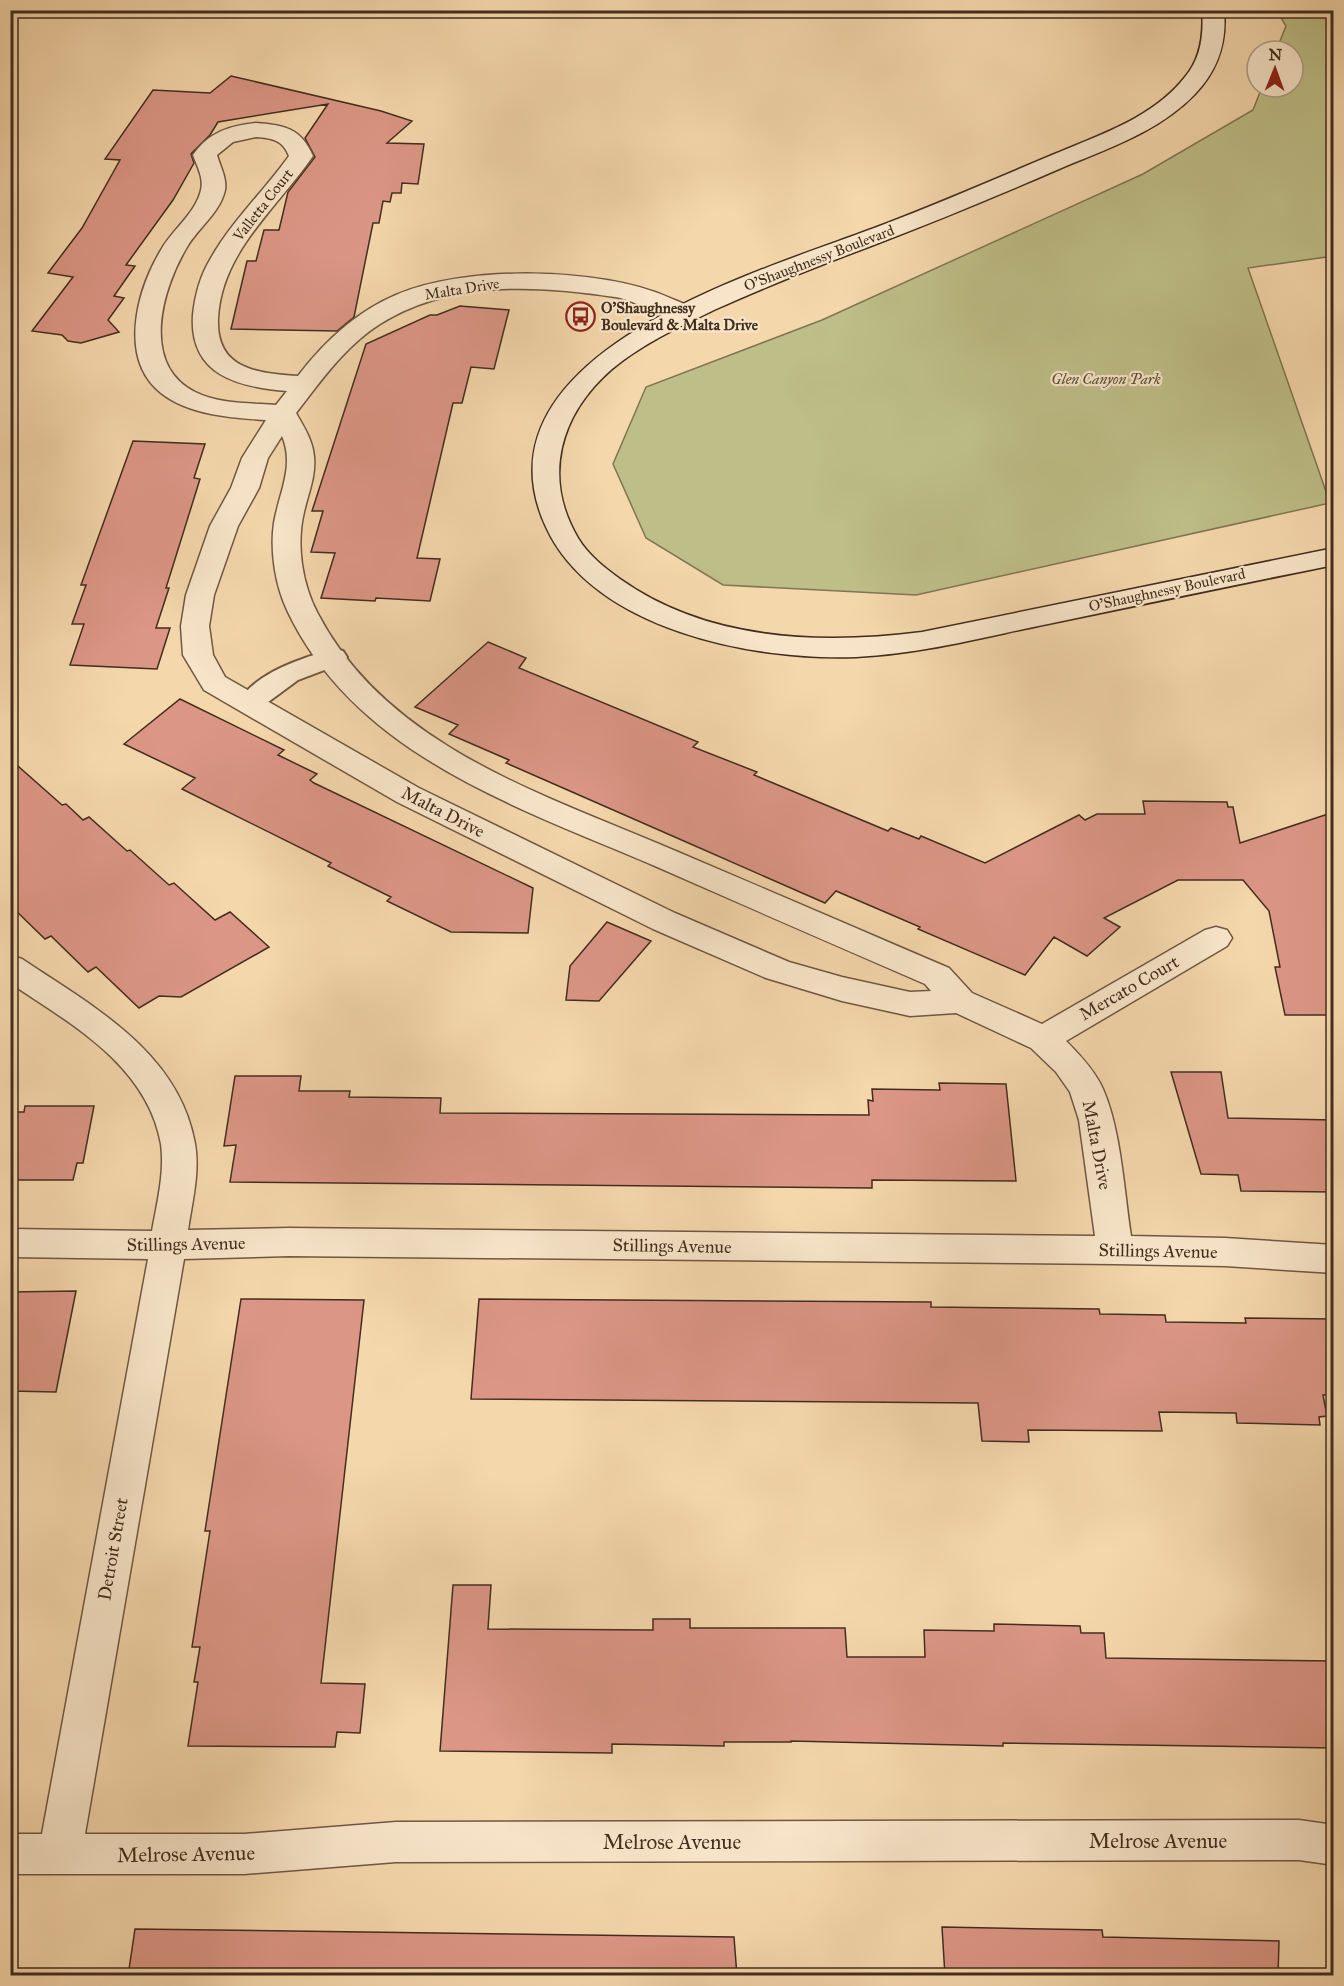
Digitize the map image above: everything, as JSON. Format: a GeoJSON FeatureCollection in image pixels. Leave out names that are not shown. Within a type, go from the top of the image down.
{"type":"FeatureCollection","features":[{"type":"Feature","properties":{"kind":"street","name":"O'Shaughnessy Boulevard"},"geometry":{"type":"LineString","coordinates":[[1213,10],[1215,40],[1203,70],[1177,99],[1159,113],[1117,135],[955,205],[751,283],[684,314],[626,345],[585,379],[568,399],[550,435],[548,497],[555,522],[585,564],[609,585],[635,602],[666,616],[743,639],[788,646],[876,647],[922,641],[1334,556]]}},
{"type":"Feature","properties":{"kind":"street","name":"Valletta Court"},"geometry":{"type":"LineString","coordinates":[[283,413],[220,408],[186,398],[161,382],[150,361],[147,333],[152,300],[162,271],[177,243],[208,203],[213,189],[213,177],[205,155],[210,146],[220,138],[238,132],[256,130],[276,132],[291,138],[299,146],[301,156],[227,250],[215,273],[207,300],[205,327],[209,349],[220,362],[233,371],[272,382],[305,384]]}},
{"type":"Feature","properties":{"kind":"street","name":"Malta Drive"},"geometry":{"type":"LineString","coordinates":[[684,314],[649,298],[619,290],[543,281],[494,282],[440,289],[405,300],[370,319],[343,341],[305,384],[283,413],[255,458],[245,488],[224,526],[200,595],[195,626],[198,655],[214,683],[408,795],[664,921],[778,970],[842,989],[910,1004],[960,1001]]}},
{"type":"Feature","properties":{"kind":"street","name":"Malta Drive"},"geometry":{"type":"LineString","coordinates":[[283,413],[299,444],[302,463],[286,535],[290,571],[304,614],[357,686],[390,720],[441,755],[504,789],[937,976],[960,1001],[1043,1039],[1068,1063],[1086,1089],[1096,1120],[1115,1250]]}},
{"type":"Feature","properties":{"kind":"street","name":"Mercato Court"},"geometry":{"type":"LineString","coordinates":[[1043,1039],[1216,938]]}},
{"type":"Feature","properties":{"kind":"street","name":"Detroit Street"},"geometry":{"type":"LineString","coordinates":[[10,967],[116,1040],[146,1071],[169,1108],[178,1146],[168,1245],[60,1854]]}},
{"type":"Feature","properties":{"kind":"street","name":"Stillings Avenue"},"geometry":{"type":"LineString","coordinates":[[10,1243],[168,1245],[288,1242],[1115,1250],[1225,1252],[1334,1259]]}},
{"type":"Feature","properties":{"kind":"street","name":"Melrose Avenue"},"geometry":{"type":"LineString","coordinates":[[10,1854],[244,1854],[396,1842],[1299,1840],[1334,1845]]}},
{"type":"Feature","properties":{"kind":"lane"},"geometry":{"type":"LineString","coordinates":[[250,702],[269,685],[290,673],[334,657]]}},
{"type":"Feature","properties":{"kind":"green space","name":"Glen Canyon Park"},"geometry":{"type":"Polygon","coordinates":[[[1277,11],[1333,11],[1333,256],[1248,268],[1330,503],[916,595],[723,585],[646,538],[613,464],[646,387],[822,320],[1143,174],[1253,110],[1257,99],[1305,99],[1305,39],[1281,39],[1286,26],[1277,11]]]}},
{"type":"Feature","properties":{"kind":"building"},"geometry":{"type":"Polygon","coordinates":[[[231,76],[381,111],[412,121],[387,143],[424,144],[418,184],[402,183],[401,193],[392,193],[390,202],[383,201],[379,223],[373,223],[354,317],[337,331],[231,329],[247,261],[256,261],[264,230],[279,230],[288,192],[315,157],[305,138],[328,104],[218,122],[210,135],[191,154],[194,163],[173,200],[126,265],[135,266],[114,296],[124,298],[108,320],[119,332],[81,343],[68,341],[62,335],[32,331],[73,277],[48,273],[82,228],[120,160],[105,159],[153,90],[210,93],[231,76]]]}},
{"type":"Feature","properties":{"kind":"building"},"geometry":{"type":"Polygon","coordinates":[[[460,306],[509,310],[494,369],[471,367],[462,403],[453,403],[417,558],[440,559],[430,601],[321,598],[335,553],[311,552],[323,511],[312,511],[366,344],[430,315],[437,315],[460,306]]]}},
{"type":"Feature","properties":{"kind":"building"},"geometry":{"type":"Polygon","coordinates":[[[133,441],[205,444],[194,478],[200,479],[156,628],[170,628],[157,669],[70,665],[84,624],[72,624],[86,585],[81,585],[133,441]]]}},
{"type":"Feature","properties":{"kind":"building"},"geometry":{"type":"Polygon","coordinates":[[[488,642],[526,658],[519,668],[698,742],[693,747],[757,772],[754,775],[888,831],[891,828],[919,839],[921,836],[985,863],[1079,815],[1085,820],[1097,814],[1145,814],[1143,801],[1227,802],[1228,807],[1233,807],[1240,843],[1334,812],[1334,1015],[1285,1015],[1275,967],[1280,967],[1269,911],[1243,880],[1178,880],[1104,918],[1120,927],[1087,956],[1054,937],[1025,975],[836,891],[825,903],[506,763],[509,760],[449,734],[458,725],[415,707],[488,642]]]}},
{"type":"Feature","properties":{"kind":"building"},"geometry":{"type":"Polygon","coordinates":[[[180,699],[284,750],[278,755],[317,774],[310,780],[314,783],[533,888],[528,933],[451,932],[387,901],[391,897],[328,866],[331,863],[182,789],[195,778],[124,744],[180,699]]]}},
{"type":"Feature","properties":{"kind":"building"},"geometry":{"type":"Polygon","coordinates":[[[10,759],[62,805],[66,804],[83,820],[89,817],[169,885],[174,883],[215,920],[230,912],[269,947],[181,997],[159,996],[139,1008],[96,967],[88,972],[51,936],[45,939],[10,905],[10,759]]]}},
{"type":"Feature","properties":{"kind":"building"},"geometry":{"type":"Polygon","coordinates":[[[607,922],[651,941],[599,1001],[566,1000],[570,966],[607,922]]]}},
{"type":"Feature","properties":{"kind":"building"},"geometry":{"type":"Polygon","coordinates":[[[1171,1072],[1221,1072],[1228,1118],[1334,1120],[1334,1192],[1241,1191],[1238,1175],[1201,1174],[1171,1072]]]}},
{"type":"Feature","properties":{"kind":"building"},"geometry":{"type":"Polygon","coordinates":[[[235,1076],[301,1076],[299,1091],[350,1091],[349,1097],[441,1098],[440,1113],[869,1115],[868,1100],[873,1101],[872,1089],[940,1090],[939,1083],[1006,1084],[1016,1181],[872,1180],[872,1188],[230,1182],[236,1145],[224,1146],[235,1076]]]}},
{"type":"Feature","properties":{"kind":"building"},"geometry":{"type":"Polygon","coordinates":[[[25,1106],[94,1106],[83,1163],[77,1163],[73,1180],[10,1180],[10,1112],[24,1112],[25,1106]]]}},
{"type":"Feature","properties":{"kind":"building"},"geometry":{"type":"Polygon","coordinates":[[[76,1291],[56,1392],[10,1391],[10,1292],[76,1291]]]}},
{"type":"Feature","properties":{"kind":"building"},"geometry":{"type":"Polygon","coordinates":[[[241,1299],[364,1300],[321,1683],[365,1684],[360,1733],[337,1732],[335,1747],[188,1746],[198,1682],[194,1682],[200,1647],[192,1647],[210,1531],[205,1531],[241,1299]]]}},
{"type":"Feature","properties":{"kind":"building"},"geometry":{"type":"Polygon","coordinates":[[[479,1299],[931,1302],[931,1307],[1099,1309],[1100,1314],[1165,1315],[1166,1322],[1246,1323],[1245,1318],[1334,1319],[1334,1395],[1323,1395],[1327,1416],[1319,1417],[1320,1425],[1237,1423],[1236,1413],[1159,1412],[1162,1431],[1028,1430],[1029,1442],[982,1441],[978,1403],[471,1399],[479,1299]]]}},
{"type":"Feature","properties":{"kind":"building"},"geometry":{"type":"Polygon","coordinates":[[[453,1585],[491,1585],[488,1629],[653,1630],[653,1619],[690,1619],[690,1628],[845,1628],[847,1657],[925,1657],[924,1630],[994,1631],[994,1624],[1080,1626],[1081,1633],[1104,1633],[1106,1658],[1334,1661],[1334,1748],[1003,1743],[1003,1746],[791,1741],[724,1742],[724,1746],[612,1744],[612,1753],[440,1751],[453,1585]]]}},
{"type":"Feature","properties":{"kind":"building"},"geometry":{"type":"Polygon","coordinates":[[[942,1927],[1102,1930],[1103,1937],[1279,1941],[1278,1976],[945,1976],[942,1927]]]}},
{"type":"Feature","properties":{"kind":"building"},"geometry":{"type":"Polygon","coordinates":[[[135,1929],[734,1937],[737,1976],[128,1976],[135,1929]]]}},
{"type":"Feature","properties":{"kind":"place","name":"O'Shaughnessy Boulevard & Malta Drive"},"geometry":{"type":"Point","coordinates":[580,317]}}]}
